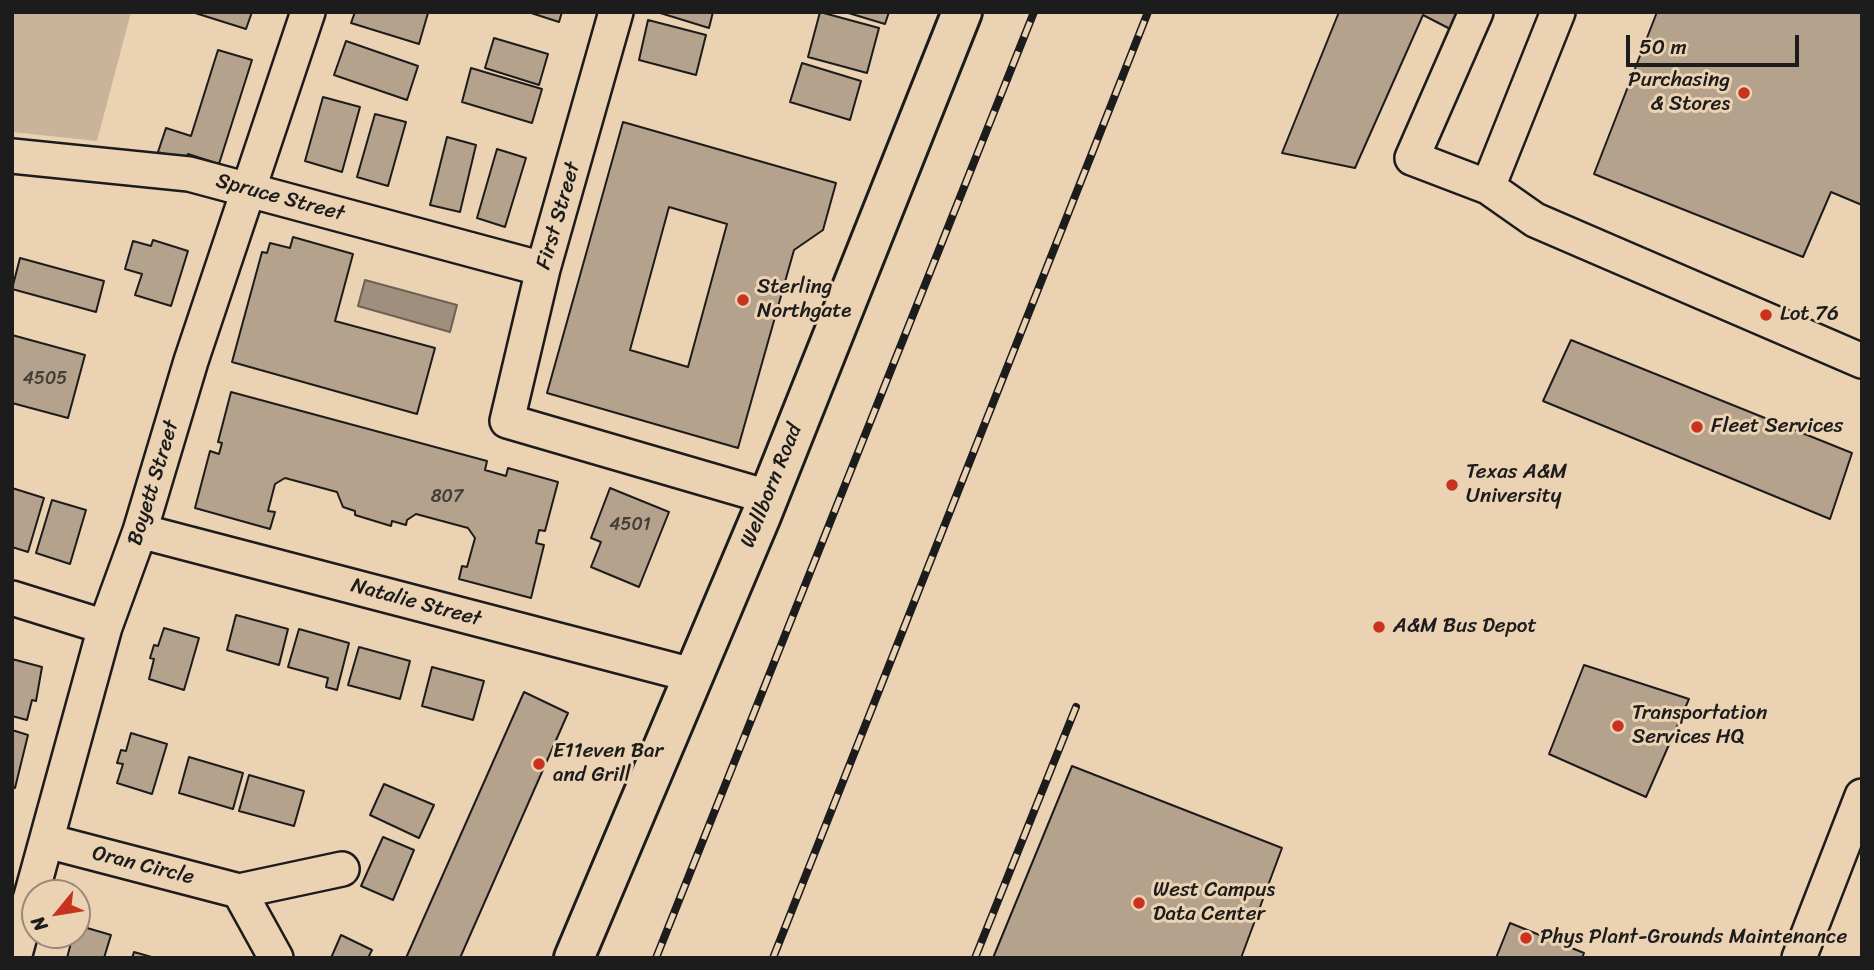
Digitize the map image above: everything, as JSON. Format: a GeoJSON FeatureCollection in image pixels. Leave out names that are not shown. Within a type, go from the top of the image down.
{"type":"FeatureCollection","features":[{"type":"Feature","properties":{"kind":"main road","name":"Wellborn Road"},"geometry":{"type":"LineString","coordinates":[[574,958],[768,497],[962,12]]}},
{"type":"Feature","properties":{"kind":"street","name":"Boyett Street"},"geometry":{"type":"LineString","coordinates":[[14,958],[105,627],[139,531],[191,361],[308,12]]}},
{"type":"Feature","properties":{"kind":"street","name":"First Street"},"geometry":{"type":"LineString","coordinates":[[616,12],[543,270],[507,421],[768,497]]}},
{"type":"Feature","properties":{"kind":"street"},"geometry":{"type":"LineString","coordinates":[[1476,12],[1412,158],[1488,187],[1535,220],[1862,361]]}},
{"type":"Feature","properties":{"kind":"street"},"geometry":{"type":"LineString","coordinates":[[1488,187],[1558,12]]}},
{"type":"Feature","properties":{"kind":"street","name":"Spruce Street"},"geometry":{"type":"LineString","coordinates":[[12,156],[189,174],[543,270]]}},
{"type":"Feature","properties":{"kind":"street","name":"Natalie Street"},"geometry":{"type":"LineString","coordinates":[[139,531],[692,675]]}},
{"type":"Feature","properties":{"kind":"street"},"geometry":{"type":"LineString","coordinates":[[12,598],[105,627]]}},
{"type":"Feature","properties":{"kind":"street"},"geometry":{"type":"LineString","coordinates":[[1799,958],[1862,796]]}},
{"type":"Feature","properties":{"kind":"street","name":"Oran Circle"},"geometry":{"type":"LineString","coordinates":[[47,841],[239,891]]}},
{"type":"Feature","properties":{"kind":"street"},"geometry":{"type":"LineString","coordinates":[[276,958],[239,891],[342,869]]}},
{"type":"Feature","properties":{"kind":"shaded area"},"geometry":{"type":"Polygon","coordinates":[[[12,12],[131,12],[97,141],[12,132],[12,12]]]}},
{"type":"Feature","properties":{"kind":"shaded area"},"geometry":{"type":"Polygon","coordinates":[[[365,280],[457,305],[450,332],[358,306],[365,280]]]}},
{"type":"Feature","properties":{"kind":"building"},"geometry":{"type":"Polygon","coordinates":[[[192,12],[252,12],[246,29],[192,12]]]}},
{"type":"Feature","properties":{"kind":"building"},"geometry":{"type":"Polygon","coordinates":[[[355,12],[428,13],[419,44],[351,23],[355,12]]]}},
{"type":"Feature","properties":{"kind":"building"},"geometry":{"type":"Polygon","coordinates":[[[528,12],[562,12],[559,22],[528,12]]]}},
{"type":"Feature","properties":{"kind":"building"},"geometry":{"type":"Polygon","coordinates":[[[657,12],[713,12],[709,28],[657,12]]]}},
{"type":"Feature","properties":{"kind":"building"},"geometry":{"type":"Polygon","coordinates":[[[820,12],[879,28],[867,73],[808,57],[820,12]]]}},
{"type":"Feature","properties":{"kind":"building"},"geometry":{"type":"Polygon","coordinates":[[[845,12],[889,12],[885,24],[845,12]]]}},
{"type":"Feature","properties":{"kind":"building"},"geometry":{"type":"Polygon","coordinates":[[[1339,12],[1462,12],[1454,31],[1423,15],[1355,168],[1282,153],[1339,12]]]}},
{"type":"Feature","properties":{"kind":"building","name":"Purchasing & Stores"},"geometry":{"type":"Polygon","coordinates":[[[1657,12],[1862,12],[1862,205],[1831,192],[1803,257],[1594,174],[1657,12]]]}},
{"type":"Feature","properties":{"kind":"building"},"geometry":{"type":"Polygon","coordinates":[[[648,20],[706,35],[696,75],[639,60],[648,20]]]}},
{"type":"Feature","properties":{"kind":"building"},"geometry":{"type":"Polygon","coordinates":[[[494,38],[548,54],[539,85],[485,68],[494,38]]]}},
{"type":"Feature","properties":{"kind":"building"},"geometry":{"type":"Polygon","coordinates":[[[346,41],[418,66],[407,100],[334,75],[346,41]]]}},
{"type":"Feature","properties":{"kind":"building"},"geometry":{"type":"Polygon","coordinates":[[[218,50],[252,60],[219,164],[188,154],[186,161],[158,152],[166,128],[191,136],[218,50]]]}},
{"type":"Feature","properties":{"kind":"building"},"geometry":{"type":"Polygon","coordinates":[[[802,63],[861,81],[850,120],[790,102],[802,63]]]}},
{"type":"Feature","properties":{"kind":"building"},"geometry":{"type":"Polygon","coordinates":[[[471,68],[542,89],[532,123],[462,102],[471,68]]]}},
{"type":"Feature","properties":{"kind":"building"},"geometry":{"type":"Polygon","coordinates":[[[323,97],[360,107],[342,172],[305,161],[323,97]]]}},
{"type":"Feature","properties":{"kind":"building"},"geometry":{"type":"Polygon","coordinates":[[[375,114],[406,122],[388,186],[357,177],[375,114]]]}},
{"type":"Feature","properties":{"kind":"building","name":"Sterling Northgate"},"geometry":{"type":"Polygon","coordinates":[[[623,122],[836,183],[823,230],[794,250],[738,448],[547,393],[623,122]],[[669,207],[630,350],[688,367],[727,224],[669,207]]]}},
{"type":"Feature","properties":{"kind":"building"},"geometry":{"type":"Polygon","coordinates":[[[447,137],[476,145],[460,212],[430,205],[447,137]]]}},
{"type":"Feature","properties":{"kind":"building"},"geometry":{"type":"Polygon","coordinates":[[[497,149],[526,158],[505,227],[477,218],[497,149]]]}},
{"type":"Feature","properties":{"kind":"building"},"geometry":{"type":"Polygon","coordinates":[[[293,237],[353,254],[335,321],[435,348],[417,414],[232,362],[262,252],[267,253],[270,243],[290,248],[293,237]]]}},
{"type":"Feature","properties":{"kind":"building"},"geometry":{"type":"Polygon","coordinates":[[[153,240],[188,251],[171,306],[135,295],[142,274],[125,269],[133,241],[151,246],[153,240]]]}},
{"type":"Feature","properties":{"kind":"building"},"geometry":{"type":"Polygon","coordinates":[[[20,258],[104,281],[96,312],[12,289],[20,258]]]}},
{"type":"Feature","properties":{"kind":"building"},"geometry":{"type":"Polygon","coordinates":[[[12,335],[85,355],[68,418],[12,403],[12,335]]]}},
{"type":"Feature","properties":{"kind":"building","name":"Fleet Services"},"geometry":{"type":"Polygon","coordinates":[[[1571,340],[1852,453],[1830,519],[1543,401],[1571,340]]]}},
{"type":"Feature","properties":{"kind":"building"},"geometry":{"type":"Polygon","coordinates":[[[231,392],[487,461],[485,470],[506,476],[508,468],[558,482],[545,531],[539,530],[536,543],[544,545],[531,598],[459,579],[462,566],[467,567],[475,538],[468,528],[416,514],[407,520],[406,525],[392,521],[391,526],[355,515],[355,511],[343,507],[337,492],[285,478],[275,484],[268,511],[275,512],[270,529],[195,508],[210,451],[219,454],[222,443],[218,442],[231,392]]]}},
{"type":"Feature","properties":{"kind":"building"},"geometry":{"type":"Polygon","coordinates":[[[12,488],[44,498],[28,552],[12,547],[12,488]]]}},
{"type":"Feature","properties":{"kind":"building"},"geometry":{"type":"Polygon","coordinates":[[[610,488],[669,512],[639,587],[591,567],[601,542],[591,538],[610,488]]]}},
{"type":"Feature","properties":{"kind":"building"},"geometry":{"type":"Polygon","coordinates":[[[52,500],[86,510],[70,564],[36,553],[52,500]]]}},
{"type":"Feature","properties":{"kind":"building"},"geometry":{"type":"Polygon","coordinates":[[[236,615],[288,629],[279,665],[227,650],[236,615]]]}},
{"type":"Feature","properties":{"kind":"building"},"geometry":{"type":"Polygon","coordinates":[[[164,628],[199,638],[184,690],[149,679],[154,659],[150,658],[154,645],[158,646],[164,628]]]}},
{"type":"Feature","properties":{"kind":"building"},"geometry":{"type":"Polygon","coordinates":[[[299,629],[349,643],[337,690],[326,687],[328,678],[288,667],[299,629]]]}},
{"type":"Feature","properties":{"kind":"building"},"geometry":{"type":"Polygon","coordinates":[[[359,647],[410,661],[400,699],[348,685],[359,647]]]}},
{"type":"Feature","properties":{"kind":"building"},"geometry":{"type":"Polygon","coordinates":[[[12,659],[42,667],[36,701],[32,700],[27,720],[12,716],[12,659]]]}},
{"type":"Feature","properties":{"kind":"building","name":"Transportation Services HQ"},"geometry":{"type":"Polygon","coordinates":[[[1584,665],[1689,699],[1646,797],[1549,754],[1584,665]]]}},
{"type":"Feature","properties":{"kind":"building"},"geometry":{"type":"Polygon","coordinates":[[[432,667],[484,681],[473,720],[422,706],[432,667]]]}},
{"type":"Feature","properties":{"kind":"building"},"geometry":{"type":"Polygon","coordinates":[[[524,692],[568,713],[460,958],[406,958],[524,692]]]}},
{"type":"Feature","properties":{"kind":"building"},"geometry":{"type":"Polygon","coordinates":[[[12,730],[28,735],[15,788],[12,787],[12,730]]]}},
{"type":"Feature","properties":{"kind":"building"},"geometry":{"type":"Polygon","coordinates":[[[131,733],[167,744],[152,794],[117,783],[123,764],[117,763],[121,750],[126,751],[131,733]]]}},
{"type":"Feature","properties":{"kind":"building"},"geometry":{"type":"Polygon","coordinates":[[[189,757],[243,773],[233,809],[179,793],[189,757]]]}},
{"type":"Feature","properties":{"kind":"building","name":"West Campus Data Center"},"geometry":{"type":"Polygon","coordinates":[[[1072,766],[1282,848],[1241,958],[993,958],[1072,766]]]}},
{"type":"Feature","properties":{"kind":"building"},"geometry":{"type":"Polygon","coordinates":[[[249,775],[304,791],[294,826],[239,811],[249,775]]]}},
{"type":"Feature","properties":{"kind":"building"},"geometry":{"type":"Polygon","coordinates":[[[384,784],[434,805],[419,838],[370,815],[384,784]]]}},
{"type":"Feature","properties":{"kind":"building"},"geometry":{"type":"Polygon","coordinates":[[[383,837],[414,850],[393,900],[361,886],[383,837]]]}},
{"type":"Feature","properties":{"kind":"building","name":"Phys Plant-Grounds Maintenance"},"geometry":{"type":"Polygon","coordinates":[[[1510,923],[1584,953],[1582,958],[1496,958],[1510,923]]]}},
{"type":"Feature","properties":{"kind":"building"},"geometry":{"type":"Polygon","coordinates":[[[91,929],[111,935],[104,958],[67,958],[69,949],[91,949],[91,929]]]}},
{"type":"Feature","properties":{"kind":"building"},"geometry":{"type":"Polygon","coordinates":[[[341,935],[372,950],[368,958],[331,958],[341,935]]]}},
{"type":"Feature","properties":{"kind":"building"},"geometry":{"type":"Polygon","coordinates":[[[134,952],[155,958],[132,958],[134,952]]]}},
{"type":"Feature","properties":{"kind":"railway"},"geometry":{"type":"LineString","coordinates":[[656,958],[1034,12]]}},
{"type":"Feature","properties":{"kind":"railway"},"geometry":{"type":"LineString","coordinates":[[773,958],[1148,12]]}},
{"type":"Feature","properties":{"kind":"railway"},"geometry":{"type":"LineString","coordinates":[[975,958],[1076,707]]}},
{"type":"Feature","properties":{"kind":"place","name":"Purchasing & Stores"},"geometry":{"type":"Point","coordinates":[1744,93]}},
{"type":"Feature","properties":{"kind":"place","name":"Sterling Northgate"},"geometry":{"type":"Point","coordinates":[743,300]}},
{"type":"Feature","properties":{"kind":"place","name":"Lot 76"},"geometry":{"type":"Point","coordinates":[1766,315]}},
{"type":"Feature","properties":{"kind":"place","name":"Fleet Services"},"geometry":{"type":"Point","coordinates":[1697,427]}},
{"type":"Feature","properties":{"kind":"place","name":"Texas A&M University"},"geometry":{"type":"Point","coordinates":[1452,485]}},
{"type":"Feature","properties":{"kind":"place","name":"A&M Bus Depot"},"geometry":{"type":"Point","coordinates":[1379,627]}},
{"type":"Feature","properties":{"kind":"place","name":"Transportation Services HQ"},"geometry":{"type":"Point","coordinates":[1618,726]}},
{"type":"Feature","properties":{"kind":"place","name":"E11even Bar and Grill"},"geometry":{"type":"Point","coordinates":[539,764]}},
{"type":"Feature","properties":{"kind":"place","name":"West Campus Data Center"},"geometry":{"type":"Point","coordinates":[1139,903]}},
{"type":"Feature","properties":{"kind":"place","name":"Phys Plant-Grounds Maintenance"},"geometry":{"type":"Point","coordinates":[1526,938]}}]}
